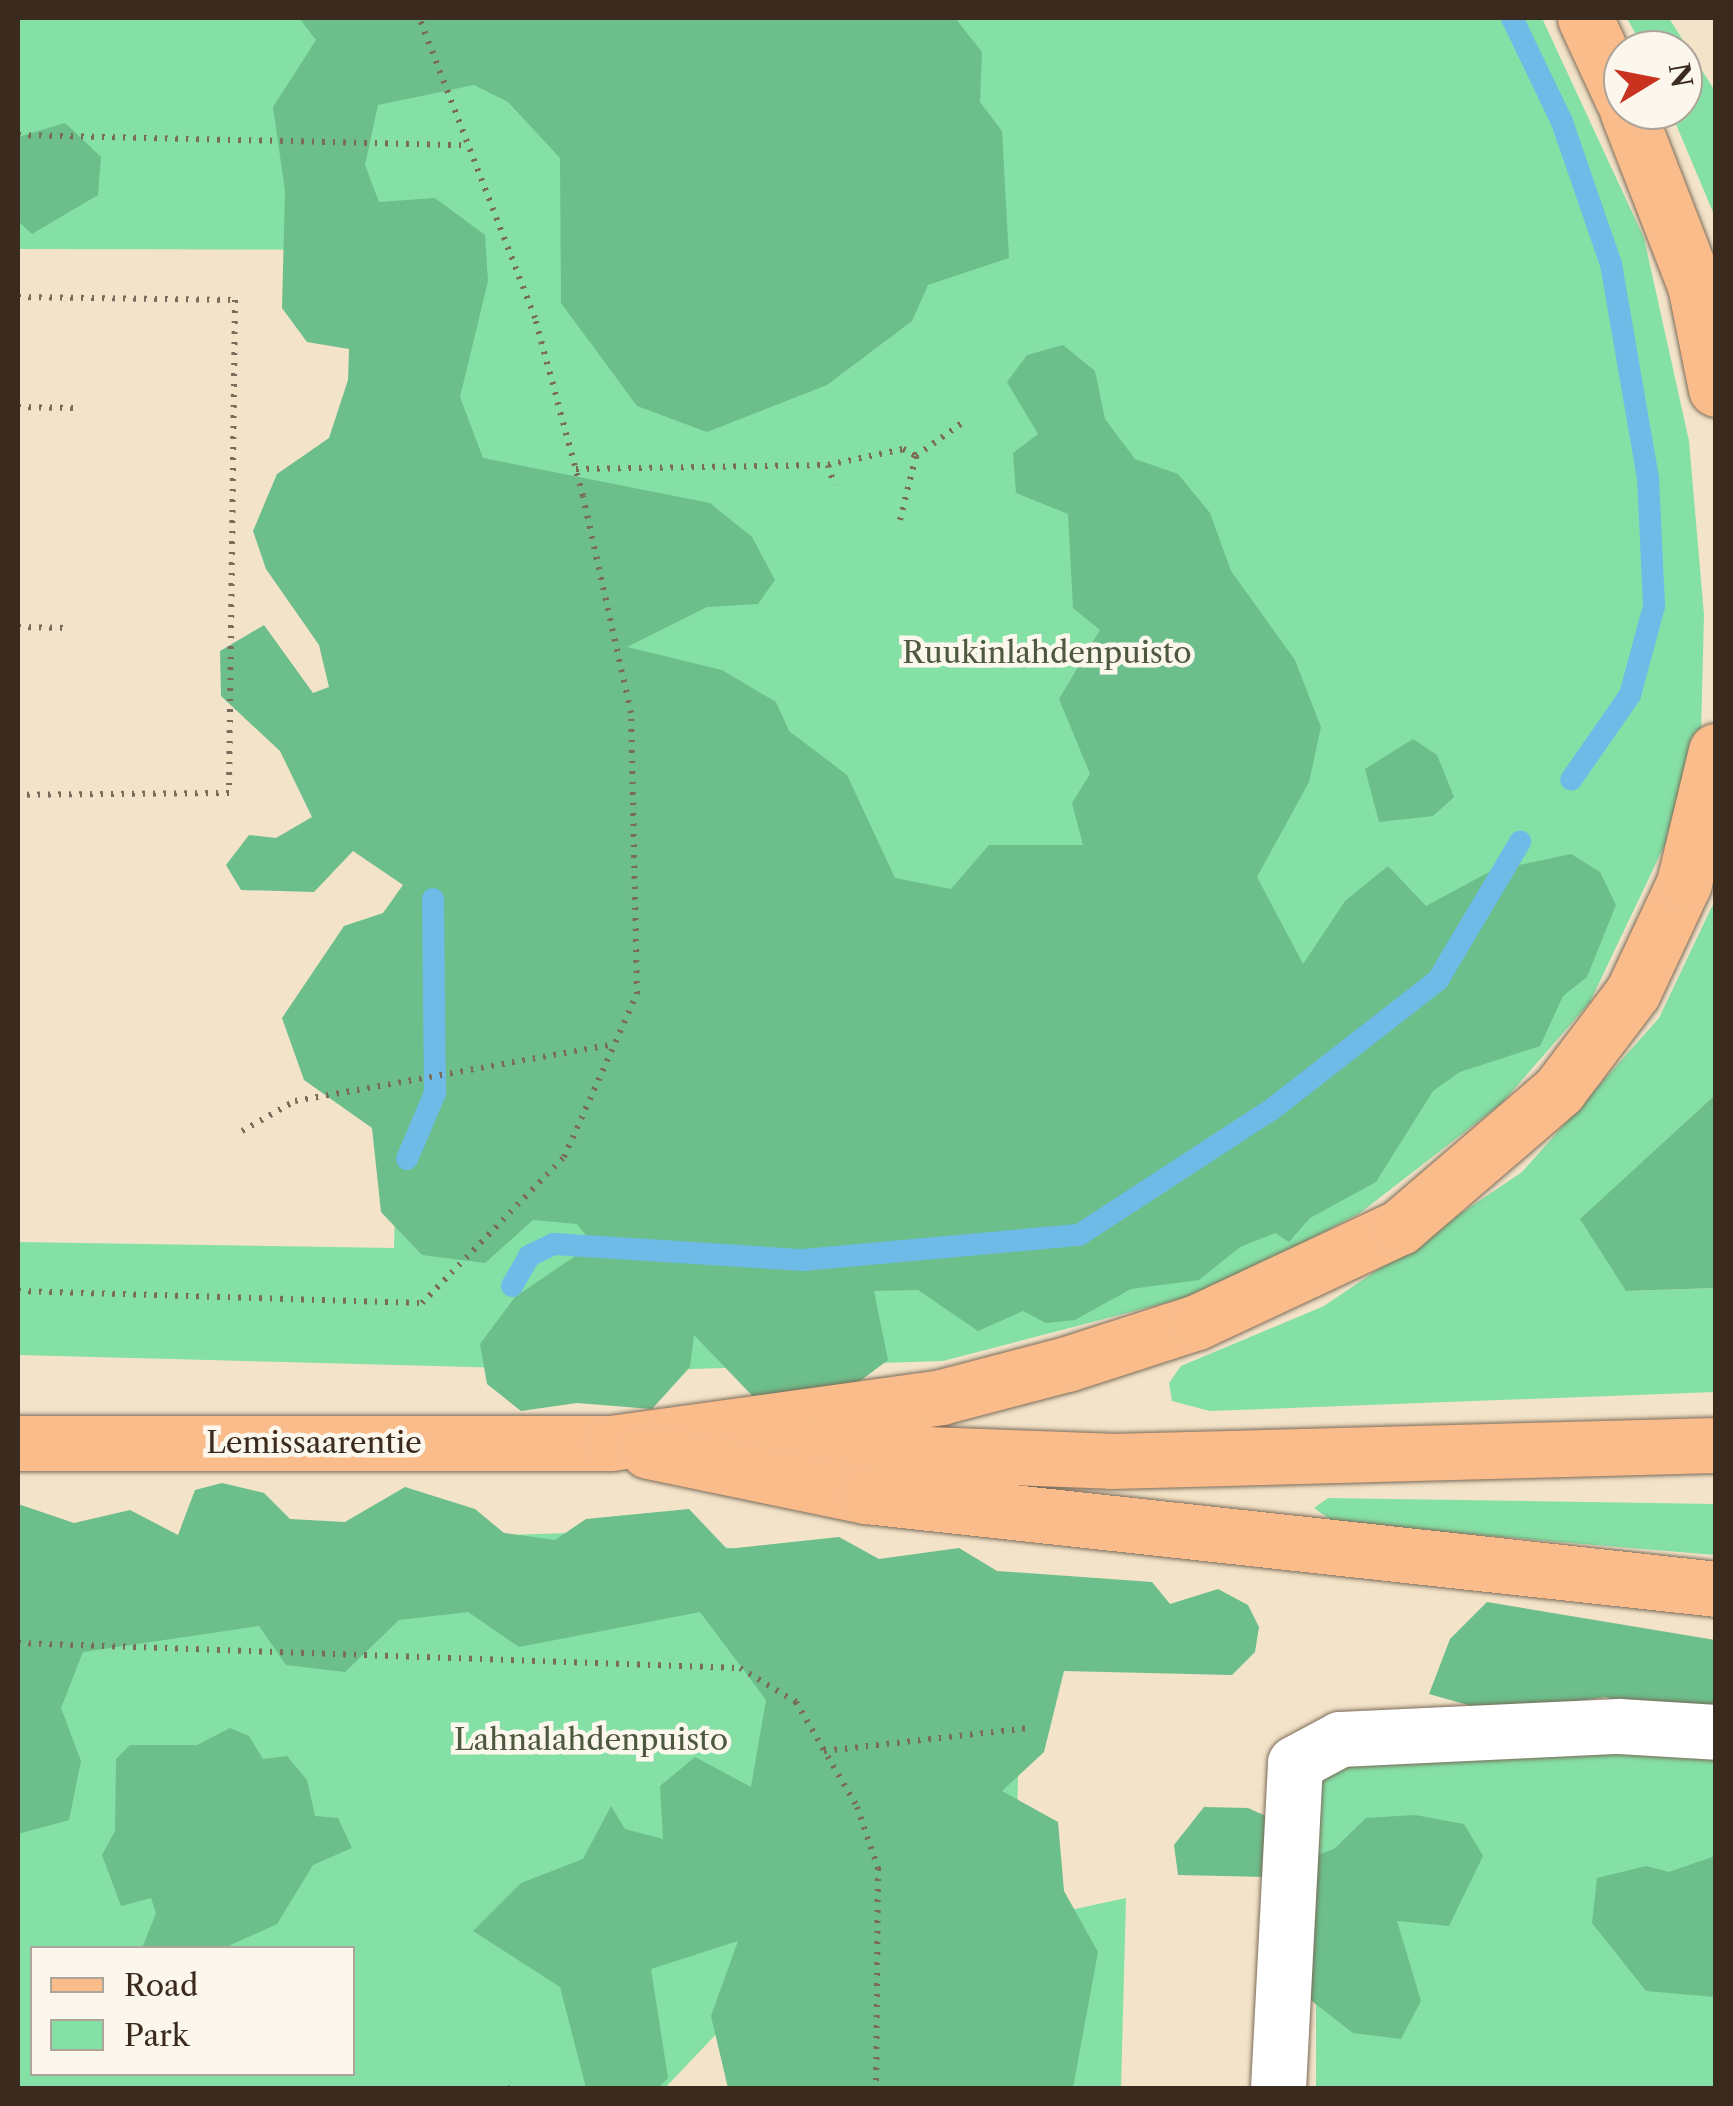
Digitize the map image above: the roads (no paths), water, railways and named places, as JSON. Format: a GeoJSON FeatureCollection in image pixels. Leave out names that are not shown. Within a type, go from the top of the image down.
{"type":"FeatureCollection","features":[{"type":"Feature","properties":{"kind":"main road"},"geometry":{"type":"LineString","coordinates":[[1585,18],[1603,57]]}},
{"type":"Feature","properties":{"kind":"main road"},"geometry":{"type":"LineString","coordinates":[[1635,130],[1695,285],[1716,388]]}},
{"type":"Feature","properties":{"kind":"main road"},"geometry":{"type":"LineString","coordinates":[[611,1443],[941,1397],[1067,1364],[1196,1322],[1400,1226],[1559,1090],[1633,992],[1684,883],[1716,751]]}},
{"type":"Feature","properties":{"kind":"main road","name":"Lemissaarentie"},"geometry":{"type":"LineString","coordinates":[[18,1443],[611,1443]]}},
{"type":"Feature","properties":{"kind":"main road"},"geometry":{"type":"LineString","coordinates":[[611,1443],[1111,1460],[1716,1445]]}},
{"type":"Feature","properties":{"kind":"main road"},"geometry":{"type":"LineString","coordinates":[[611,1443],[866,1496],[1716,1589]]}},
{"type":"Feature","properties":{"kind":"lane"},"geometry":{"type":"LineString","coordinates":[[1278,2088],[1295,1762],[1340,1738],[1619,1726],[1716,1732]]}},
{"type":"Feature","properties":{"kind":"waterway"},"geometry":{"type":"LineString","coordinates":[[1512,18],[1562,122],[1611,264],[1648,478],[1654,606],[1630,695],[1571,780]]}},
{"type":"Feature","properties":{"kind":"waterway"},"geometry":{"type":"LineString","coordinates":[[512,1286],[529,1256],[554,1244],[803,1260],[1079,1235],[1271,1110],[1438,980],[1520,842]]}},
{"type":"Feature","properties":{"kind":"waterway"},"geometry":{"type":"LineString","coordinates":[[407,1159],[435,1093],[433,899]]}},
{"type":"Feature","properties":{"kind":"park label","name":"Ruukinlahdenpuisto"},"geometry":{"type":"Point","coordinates":[1047,653]}},
{"type":"Feature","properties":{"kind":"park label","name":"Lahnalahdenpuisto"},"geometry":{"type":"Point","coordinates":[591,1740]}}]}
